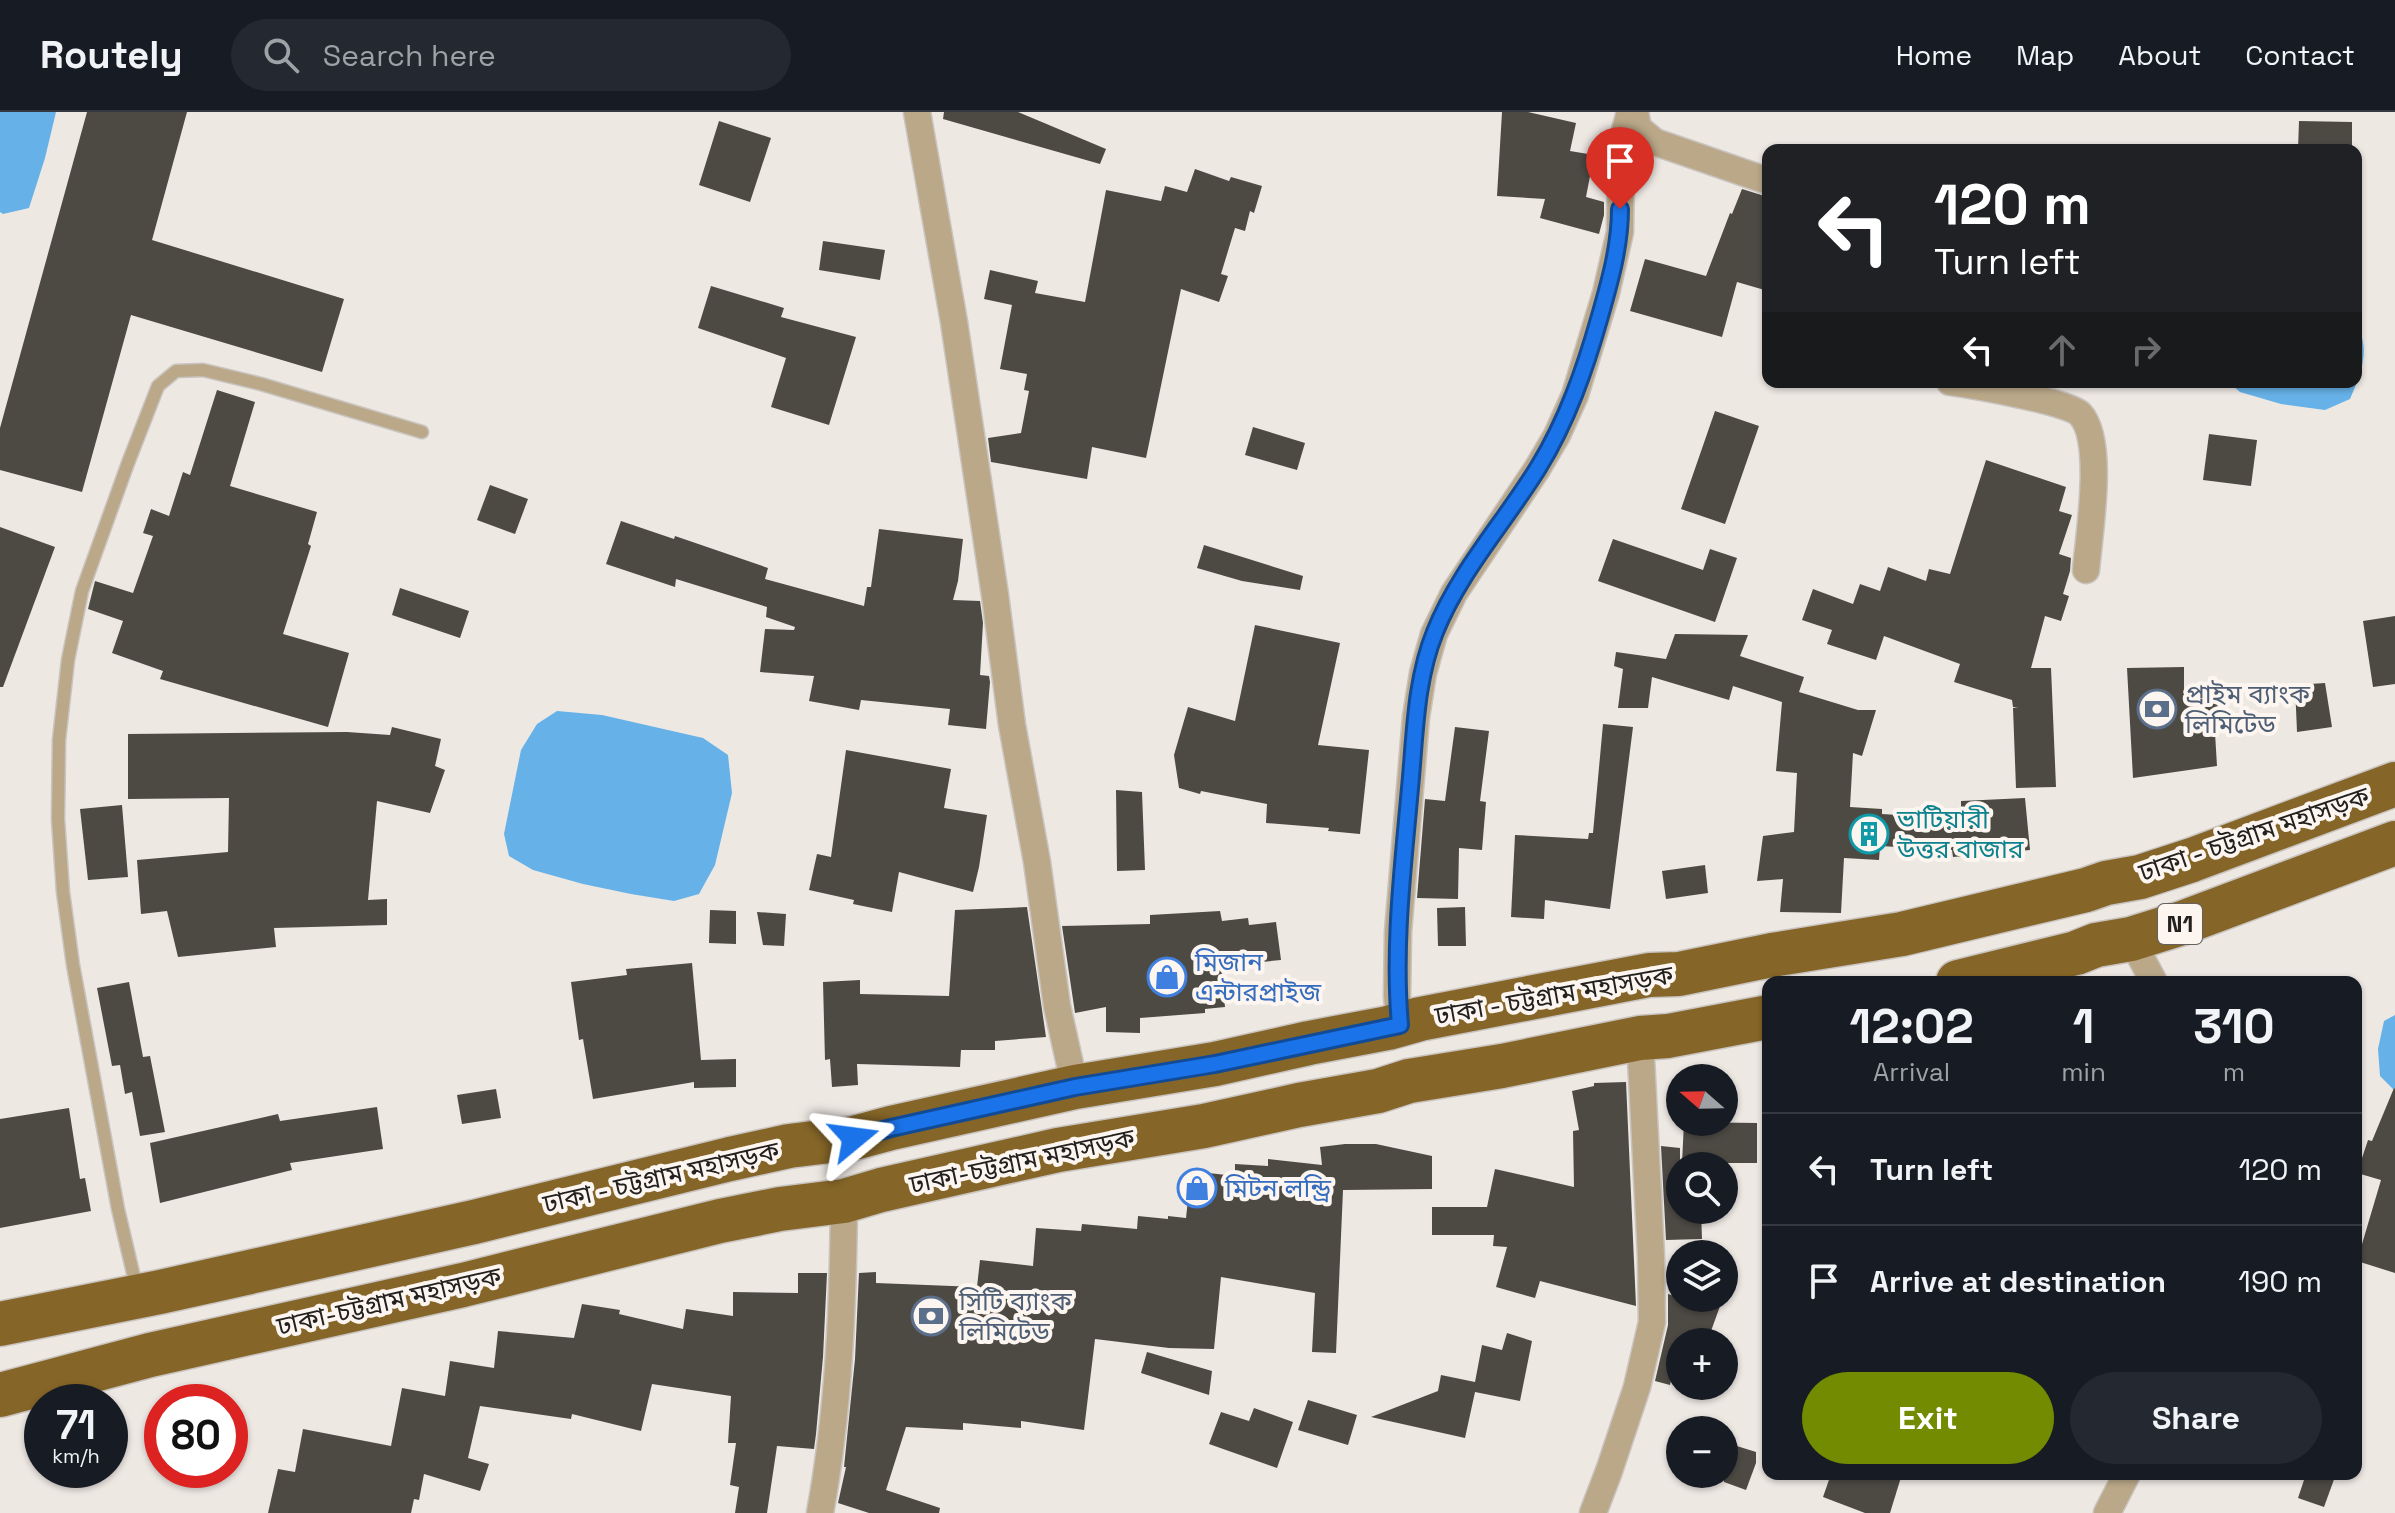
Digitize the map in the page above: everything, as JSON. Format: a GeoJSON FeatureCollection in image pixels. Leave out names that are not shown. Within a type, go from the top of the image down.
{"type":"FeatureCollection","features":[{"type":"Feature","properties":{"kind":"highway","name":"ঢাকা - চট্টগ্রাম মহাসড়ক"},"geometry":{"type":"LineString","coordinates":[[0,1324],[139,1297],[474,1222],[730,1159],[789,1146],[854,1138],[1075,1087],[1215,1064],[1420,1019],[1649,975],[1679,974],[1902,934],[2140,877],[2395,784]]}},
{"type":"Feature","properties":{"kind":"highway","name":"N1"},"geometry":{"type":"LineString","coordinates":[[1982,976],[2182,923],[2395,843]]}},
{"type":"Feature","properties":{"kind":"highway","name":"ঢাকা-চট্টগ্রাম মহাসড়ক"},"geometry":{"type":"LineString","coordinates":[[0,1395],[150,1355],[463,1285],[706,1224],[780,1209],[844,1201],[1058,1150],[1204,1126],[1378,1091],[1409,1081],[1762,1018]]}},
{"type":"Feature","properties":{"kind":"street"},"geometry":{"type":"LineString","coordinates":[[917,112],[954,322],[1012,725],[1037,862],[1057,1006],[1075,1087]]}},
{"type":"Feature","properties":{"kind":"street"},"geometry":{"type":"LineString","coordinates":[[1633,112],[1638,128],[1655,142],[1762,179]]}},
{"type":"Feature","properties":{"kind":"street"},"geometry":{"type":"LineString","coordinates":[[1400,1025],[1398,932],[1416,717],[1423,673],[1434,634],[1454,593],[1537,469],[1575,395],[1606,293],[1620,232],[1621,145],[1633,112]]}},
{"type":"Feature","properties":{"kind":"street"},"geometry":{"type":"LineString","coordinates":[[1982,388],[2079,411],[2090,427],[2094,460],[2086,570]]}},
{"type":"Feature","properties":{"kind":"street"},"geometry":{"type":"LineString","coordinates":[[2131,939],[2151,976]]}},
{"type":"Feature","properties":{"kind":"street"},"geometry":{"type":"LineString","coordinates":[[1593,1513],[1637,1387],[1652,1322],[1640,1038]]}},
{"type":"Feature","properties":{"kind":"street"},"geometry":{"type":"LineString","coordinates":[[820,1513],[834,1426],[844,1286],[844,1201]]}},
{"type":"Feature","properties":{"kind":"street"},"geometry":{"type":"LineString","coordinates":[[2107,1513],[2124,1480]]}},
{"type":"Feature","properties":{"kind":"lane"},"geometry":{"type":"LineString","coordinates":[[139,1297],[118,1209],[75,980],[63,892],[58,819],[59,740],[68,660],[82,591],[158,386],[176,371],[203,370],[261,384],[422,432]]}},
{"type":"Feature","properties":{"kind":"water"},"geometry":{"type":"Polygon","coordinates":[[[0,112],[56,112],[29,208],[3,214],[0,212],[0,112]]]}},
{"type":"Feature","properties":{"kind":"water"},"geometry":{"type":"Polygon","coordinates":[[[2235,388],[2354,388],[2350,399],[2325,410],[2281,404],[2235,388]]]}},
{"type":"Feature","properties":{"kind":"water"},"geometry":{"type":"Polygon","coordinates":[[[557,711],[602,715],[703,738],[728,755],[732,793],[715,865],[699,894],[674,901],[631,894],[533,870],[509,856],[504,834],[521,750],[537,724],[557,711]]]}},
{"type":"Feature","properties":{"kind":"water"},"geometry":{"type":"Polygon","coordinates":[[[2395,1015],[2395,1091],[2380,1076],[2378,1049],[2384,1021],[2395,1015]]]}},
{"type":"Feature","properties":{"kind":"building"},"geometry":{"type":"Polygon","coordinates":[[[87,112],[187,112],[152,240],[344,299],[322,372],[131,315],[82,492],[0,470],[0,428],[87,112]]]}},
{"type":"Feature","properties":{"kind":"building"},"geometry":{"type":"Polygon","coordinates":[[[944,112],[1018,112],[1106,149],[1100,164],[943,119],[944,112]]]}},
{"type":"Feature","properties":{"kind":"building"},"geometry":{"type":"Polygon","coordinates":[[[1502,112],[1528,112],[1576,123],[1570,151],[1594,155],[1586,197],[1604,202],[1599,234],[1540,218],[1545,199],[1497,196],[1502,112]]]}},
{"type":"Feature","properties":{"kind":"building"},"geometry":{"type":"Polygon","coordinates":[[[719,121],[771,138],[750,202],[699,185],[719,121]]]}},
{"type":"Feature","properties":{"kind":"building"},"geometry":{"type":"Polygon","coordinates":[[[2299,121],[2352,122],[2352,144],[2298,144],[2299,121]]]}},
{"type":"Feature","properties":{"kind":"building"},"geometry":{"type":"Polygon","coordinates":[[[1195,169],[1229,181],[1231,177],[1262,186],[1245,231],[1235,228],[1221,274],[1228,276],[1219,302],[1181,289],[1146,458],[1092,447],[1087,479],[991,462],[988,438],[1021,433],[1029,391],[1024,390],[1027,374],[1000,369],[1012,305],[984,299],[990,270],[1038,281],[1035,293],[1085,302],[1106,190],[1161,201],[1165,186],[1187,192],[1195,169]]]}},
{"type":"Feature","properties":{"kind":"building"},"geometry":{"type":"Polygon","coordinates":[[[1742,189],[1762,195],[1762,289],[1737,282],[1722,337],[1630,311],[1645,259],[1706,276],[1742,189]]]}},
{"type":"Feature","properties":{"kind":"building"},"geometry":{"type":"Polygon","coordinates":[[[823,241],[885,250],[880,280],[819,270],[823,241]]]}},
{"type":"Feature","properties":{"kind":"building"},"geometry":{"type":"Polygon","coordinates":[[[711,286],[784,308],[781,317],[856,337],[829,425],[771,407],[786,358],[698,328],[711,286]]]}},
{"type":"Feature","properties":{"kind":"building"},"geometry":{"type":"Polygon","coordinates":[[[217,390],[255,402],[230,486],[317,512],[308,544],[311,546],[283,634],[349,653],[328,727],[160,679],[163,671],[112,653],[123,621],[88,609],[95,581],[133,593],[153,536],[143,533],[151,509],[169,516],[183,472],[190,475],[217,390]]]}},
{"type":"Feature","properties":{"kind":"building"},"geometry":{"type":"Polygon","coordinates":[[[1715,411],[1759,426],[1725,524],[1681,509],[1715,411]]]}},
{"type":"Feature","properties":{"kind":"building"},"geometry":{"type":"Polygon","coordinates":[[[1253,427],[1305,443],[1297,470],[1245,455],[1253,427]]]}},
{"type":"Feature","properties":{"kind":"building"},"geometry":{"type":"Polygon","coordinates":[[[2209,434],[2257,440],[2251,486],[2203,480],[2209,434]]]}},
{"type":"Feature","properties":{"kind":"building"},"geometry":{"type":"Polygon","coordinates":[[[1986,460],[2066,487],[2059,511],[2072,515],[2059,554],[2071,558],[2063,594],[2069,596],[2061,621],[2045,616],[2031,668],[2051,668],[2056,787],[2016,788],[2013,708],[2018,708],[2013,707],[2012,700],[1954,682],[1960,664],[1884,636],[1876,660],[1827,644],[1832,630],[1802,620],[1813,589],[1853,604],[1860,584],[1880,591],[1888,567],[1926,581],[1929,569],[1950,574],[1986,460]]]}},
{"type":"Feature","properties":{"kind":"building"},"geometry":{"type":"Polygon","coordinates":[[[490,485],[528,499],[515,534],[477,520],[490,485]]]}},
{"type":"Feature","properties":{"kind":"building"},"geometry":{"type":"Polygon","coordinates":[[[621,521],[768,568],[765,579],[864,606],[867,587],[871,587],[879,529],[963,539],[953,600],[980,601],[983,623],[980,675],[989,676],[990,682],[986,729],[948,725],[950,709],[861,700],[859,710],[809,701],[814,676],[760,672],[765,629],[794,630],[795,627],[766,617],[767,607],[676,579],[675,587],[606,564],[621,521]]]}},
{"type":"Feature","properties":{"kind":"building"},"geometry":{"type":"Polygon","coordinates":[[[0,527],[55,547],[3,687],[0,687],[0,527]]]}},
{"type":"Feature","properties":{"kind":"building"},"geometry":{"type":"Polygon","coordinates":[[[1613,539],[1703,570],[1710,549],[1737,558],[1715,622],[1598,581],[1613,539]]]}},
{"type":"Feature","properties":{"kind":"building"},"geometry":{"type":"Polygon","coordinates":[[[1204,545],[1303,576],[1300,590],[1242,581],[1197,568],[1204,545]]]}},
{"type":"Feature","properties":{"kind":"building"},"geometry":{"type":"Polygon","coordinates":[[[400,588],[469,611],[460,638],[392,615],[400,588]]]}},
{"type":"Feature","properties":{"kind":"building"},"geometry":{"type":"Polygon","coordinates":[[[2395,616],[2395,684],[2373,687],[2363,621],[2395,616]]]}},
{"type":"Feature","properties":{"kind":"building"},"geometry":{"type":"Polygon","coordinates":[[[1255,625],[1340,643],[1318,745],[1369,750],[1360,834],[1266,823],[1267,804],[1179,788],[1174,755],[1188,707],[1235,721],[1255,625]]]}},
{"type":"Feature","properties":{"kind":"building"},"geometry":{"type":"Polygon","coordinates":[[[1675,634],[1748,635],[1740,656],[1804,677],[1799,692],[1858,710],[1876,710],[1862,756],[1853,753],[1850,807],[1882,809],[1882,814],[1961,819],[1961,801],[2025,798],[2030,850],[1953,857],[1952,850],[1880,846],[1879,860],[1844,858],[1841,913],[1780,912],[1783,879],[1757,881],[1763,836],[1794,832],[1797,773],[1776,771],[1782,702],[1733,686],[1729,700],[1652,677],[1648,708],[1618,708],[1623,669],[1614,666],[1616,652],[1666,659],[1675,634]]]}},
{"type":"Feature","properties":{"kind":"building","name":"প্রাইম ব্যাংক লিমিটেড"},"geometry":{"type":"Polygon","coordinates":[[[2184,667],[2184,692],[2215,688],[2219,716],[2214,716],[2217,766],[2133,778],[2127,668],[2184,667]]]}},
{"type":"Feature","properties":{"kind":"building"},"geometry":{"type":"Polygon","coordinates":[[[2325,683],[2332,727],[2297,732],[2295,685],[2325,683]]]}},
{"type":"Feature","properties":{"kind":"building"},"geometry":{"type":"Polygon","coordinates":[[[1603,724],[1633,727],[1610,909],[1545,900],[1544,919],[1511,917],[1515,835],[1588,839],[1589,833],[1593,833],[1603,724]]]}},
{"type":"Feature","properties":{"kind":"building"},"geometry":{"type":"Polygon","coordinates":[[[392,727],[441,739],[435,766],[445,770],[430,813],[377,801],[368,900],[387,899],[387,925],[274,928],[276,947],[178,957],[167,911],[141,914],[137,860],[228,852],[229,798],[128,799],[128,734],[347,732],[390,735],[392,727]]]}},
{"type":"Feature","properties":{"kind":"building"},"geometry":{"type":"Polygon","coordinates":[[[1455,727],[1489,731],[1480,801],[1486,802],[1482,850],[1459,848],[1458,899],[1417,898],[1425,799],[1445,801],[1455,727]]]}},
{"type":"Feature","properties":{"kind":"building"},"geometry":{"type":"Polygon","coordinates":[[[846,750],[951,769],[944,808],[987,815],[973,892],[899,872],[892,912],[809,890],[817,854],[831,857],[846,750]]]}},
{"type":"Feature","properties":{"kind":"building"},"geometry":{"type":"Polygon","coordinates":[[[1116,790],[1142,792],[1145,870],[1117,871],[1116,790]]]}},
{"type":"Feature","properties":{"kind":"building"},"geometry":{"type":"Polygon","coordinates":[[[122,805],[128,877],[88,880],[80,809],[122,805]]]}},
{"type":"Feature","properties":{"kind":"building"},"geometry":{"type":"Polygon","coordinates":[[[1705,865],[1708,893],[1666,899],[1662,871],[1705,865]]]}},
{"type":"Feature","properties":{"kind":"building"},"geometry":{"type":"Polygon","coordinates":[[[1027,907],[1046,1037],[995,1041],[995,1050],[961,1050],[960,1067],[857,1064],[858,1085],[832,1087],[830,1059],[825,1060],[823,982],[860,980],[860,994],[949,996],[955,910],[1027,907]]]}},
{"type":"Feature","properties":{"kind":"building"},"geometry":{"type":"Polygon","coordinates":[[[1465,907],[1466,946],[1438,946],[1437,908],[1465,907]]]}},
{"type":"Feature","properties":{"kind":"building"},"geometry":{"type":"Polygon","coordinates":[[[710,910],[736,911],[736,944],[709,943],[710,910]]]}},
{"type":"Feature","properties":{"kind":"building"},"geometry":{"type":"Polygon","coordinates":[[[1220,911],[1222,921],[1248,918],[1249,925],[1276,922],[1281,960],[1221,966],[1225,1007],[1205,1009],[1205,1013],[1140,1018],[1140,1033],[1106,1032],[1106,1007],[1075,1013],[1062,926],[1150,924],[1150,915],[1220,911]]]}},
{"type":"Feature","properties":{"kind":"building"},"geometry":{"type":"Polygon","coordinates":[[[757,912],[786,914],[784,946],[763,945],[757,912]]]}},
{"type":"Feature","properties":{"kind":"building"},"geometry":{"type":"Polygon","coordinates":[[[692,963],[701,1060],[736,1059],[736,1087],[694,1088],[694,1082],[593,1099],[583,1039],[579,1040],[571,982],[627,975],[626,969],[692,963]]]}},
{"type":"Feature","properties":{"kind":"building"},"geometry":{"type":"Polygon","coordinates":[[[129,982],[143,1057],[150,1056],[165,1132],[140,1136],[132,1092],[125,1094],[120,1065],[112,1066],[97,988],[129,982]]]}},
{"type":"Feature","properties":{"kind":"building"},"geometry":{"type":"Polygon","coordinates":[[[1626,1082],[1636,1306],[1540,1281],[1535,1298],[1496,1287],[1507,1247],[1493,1246],[1494,1235],[1432,1235],[1432,1207],[1487,1207],[1495,1169],[1574,1187],[1573,1131],[1579,1130],[1572,1091],[1594,1086],[1594,1083],[1626,1082]]]}},
{"type":"Feature","properties":{"kind":"building"},"geometry":{"type":"Polygon","coordinates":[[[2394,1088],[2395,1273],[2362,1263],[2362,1244],[2381,1180],[2362,1174],[2362,1158],[2368,1140],[2372,1141],[2394,1088]]]}},
{"type":"Feature","properties":{"kind":"building"},"geometry":{"type":"Polygon","coordinates":[[[496,1089],[501,1118],[462,1124],[457,1095],[496,1089]]]}},
{"type":"Feature","properties":{"kind":"building"},"geometry":{"type":"Polygon","coordinates":[[[377,1107],[383,1149],[290,1163],[292,1170],[160,1203],[150,1143],[278,1114],[280,1121],[377,1107]]]}},
{"type":"Feature","properties":{"kind":"building"},"geometry":{"type":"Polygon","coordinates":[[[69,1108],[80,1179],[85,1178],[91,1211],[0,1228],[0,1119],[69,1108]]]}},
{"type":"Feature","properties":{"kind":"building"},"geometry":{"type":"Polygon","coordinates":[[[1738,1123],[1757,1123],[1757,1163],[1738,1163],[1738,1152],[1683,1152],[1683,1136],[1738,1136],[1738,1123]]]}},
{"type":"Feature","properties":{"kind":"building"},"geometry":{"type":"Polygon","coordinates":[[[1376,1144],[1432,1156],[1432,1189],[1343,1190],[1336,1353],[1312,1352],[1315,1293],[1221,1277],[1214,1349],[1169,1348],[1095,1339],[1084,1430],[1021,1421],[1021,1428],[963,1423],[963,1430],[906,1427],[886,1490],[940,1508],[939,1513],[869,1513],[838,1503],[846,1467],[859,1273],[876,1272],[876,1283],[977,1287],[980,1260],[1033,1266],[1036,1228],[1081,1231],[1082,1224],[1137,1229],[1138,1216],[1186,1218],[1191,1171],[1235,1176],[1235,1164],[1268,1166],[1268,1159],[1322,1165],[1320,1147],[1376,1144]]]}},
{"type":"Feature","properties":{"kind":"building"},"geometry":{"type":"Polygon","coordinates":[[[1661,1146],[1680,1148],[1680,1152],[1666,1152],[1666,1224],[1701,1224],[1702,1239],[1666,1240],[1661,1146]]]}},
{"type":"Feature","properties":{"kind":"building"},"geometry":{"type":"Polygon","coordinates":[[[798,1273],[827,1273],[816,1434],[814,1449],[777,1446],[767,1513],[735,1513],[739,1487],[730,1485],[736,1443],[728,1443],[731,1396],[652,1384],[641,1431],[572,1414],[571,1419],[480,1406],[468,1458],[489,1464],[480,1491],[424,1474],[419,1500],[414,1499],[411,1513],[268,1513],[278,1469],[295,1472],[303,1429],[391,1446],[402,1388],[445,1396],[450,1361],[494,1368],[498,1331],[574,1338],[582,1304],[620,1310],[619,1314],[683,1329],[686,1309],[733,1316],[733,1292],[798,1293],[798,1273]]]}},
{"type":"Feature","properties":{"kind":"building"},"geometry":{"type":"Polygon","coordinates":[[[1668,1312],[1718,1312],[1712,1328],[1667,1328],[1668,1312]]]}},
{"type":"Feature","properties":{"kind":"building"},"geometry":{"type":"Polygon","coordinates":[[[1507,1333],[1532,1341],[1520,1401],[1475,1392],[1465,1438],[1371,1417],[1438,1391],[1441,1375],[1475,1382],[1482,1345],[1502,1350],[1507,1333]]]}},
{"type":"Feature","properties":{"kind":"building"},"geometry":{"type":"Polygon","coordinates":[[[1666,1334],[1666,1384],[1655,1381],[1666,1334]]]}},
{"type":"Feature","properties":{"kind":"building"},"geometry":{"type":"Polygon","coordinates":[[[1147,1352],[1212,1371],[1209,1395],[1141,1373],[1147,1352]]]}},
{"type":"Feature","properties":{"kind":"building"},"geometry":{"type":"Polygon","coordinates":[[[1308,1400],[1357,1415],[1348,1445],[1298,1430],[1308,1400]]]}},
{"type":"Feature","properties":{"kind":"building"},"geometry":{"type":"Polygon","coordinates":[[[1254,1408],[1293,1422],[1277,1468],[1209,1444],[1221,1412],[1249,1421],[1254,1408]]]}},
{"type":"Feature","properties":{"kind":"building"},"geometry":{"type":"Polygon","coordinates":[[[1738,1446],[1756,1452],[1756,1463],[1746,1490],[1738,1487],[1738,1446]]]}},
{"type":"Feature","properties":{"kind":"building"},"geometry":{"type":"Polygon","coordinates":[[[1829,1480],[1900,1480],[1890,1513],[1865,1513],[1823,1497],[1829,1480]]]}},
{"type":"Feature","properties":{"kind":"building"},"geometry":{"type":"Polygon","coordinates":[[[2304,1480],[2334,1480],[2324,1507],[2298,1498],[2304,1480]]]}},
{"type":"Feature","properties":{"kind":"place","name":"প্রাইম ব্যাংক লিমিটেড"},"geometry":{"type":"Point","coordinates":[2157,709]}},
{"type":"Feature","properties":{"kind":"place","name":"ভাটিয়ারী উত্তর বাজার"},"geometry":{"type":"Point","coordinates":[1869,834]}},
{"type":"Feature","properties":{"kind":"place","name":"মিজান এন্টারপ্রাইজ"},"geometry":{"type":"Point","coordinates":[1167,977]}},
{"type":"Feature","properties":{"kind":"place","name":"মিটন লন্ড্রি"},"geometry":{"type":"Point","coordinates":[1197,1188]}},
{"type":"Feature","properties":{"kind":"place","name":"সিটি ব্যাংক লিমিটেড"},"geometry":{"type":"Point","coordinates":[931,1316]}},
{"type":"Feature","properties":{"kind":"route"},"geometry":{"type":"LineString","coordinates":[[854,1138],[1075,1087],[1215,1064],[1400,1025],[1397,996],[1402,866],[1423,673],[1434,634],[1454,593],[1537,469],[1575,395],[1606,293],[1620,232],[1620,209]]}}]}
